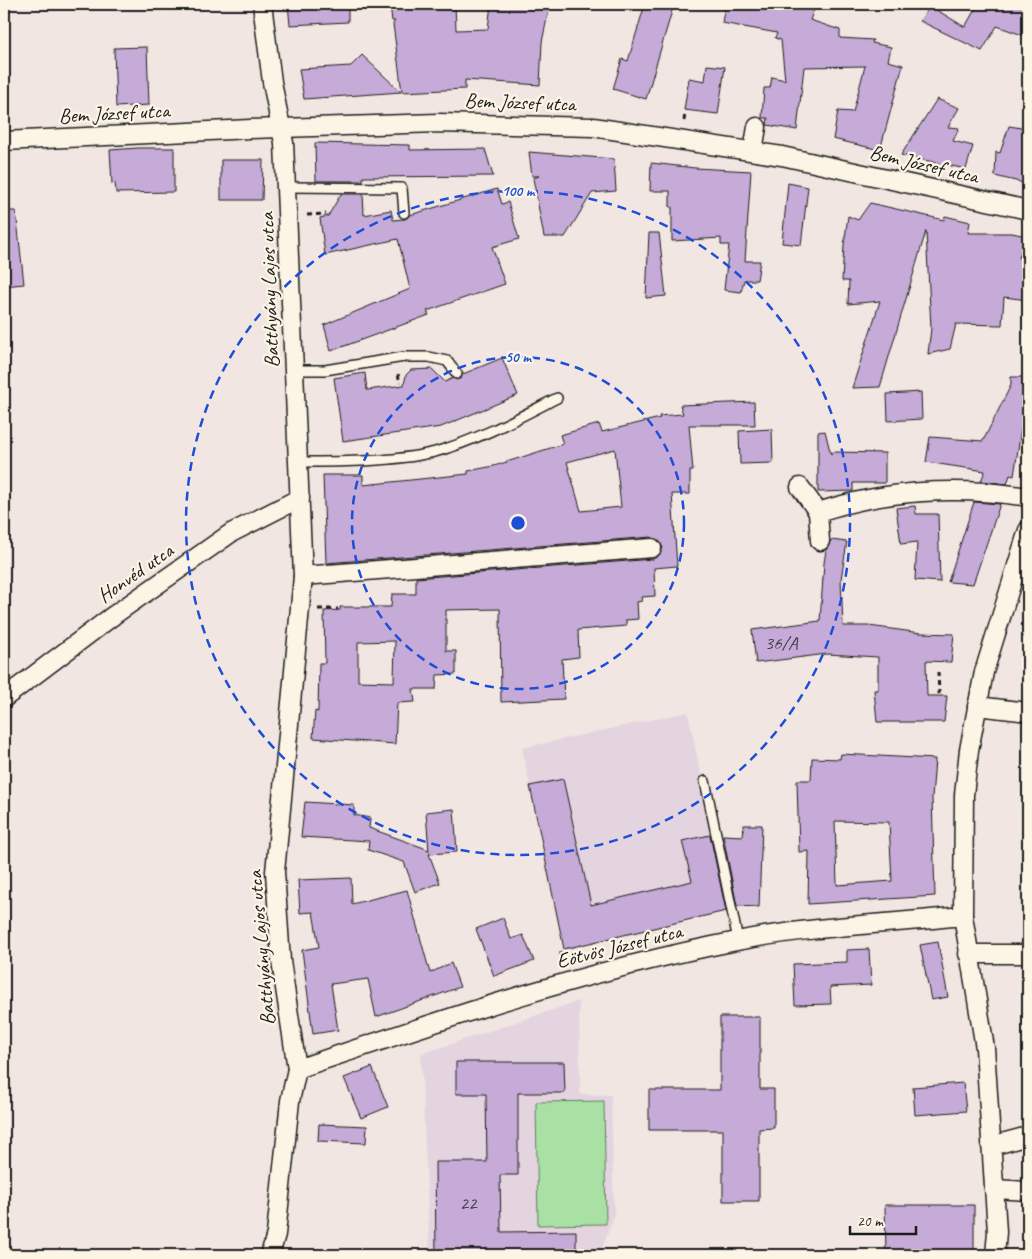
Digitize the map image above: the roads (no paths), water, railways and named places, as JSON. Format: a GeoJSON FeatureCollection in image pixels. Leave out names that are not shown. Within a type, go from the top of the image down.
{"type":"FeatureCollection","features":[{"type":"Feature","properties":{"kind":"street","name":"Batthyány Lajos utca"},"geometry":{"type":"LineString","coordinates":[[262,4],[272,82],[282,128],[287,187],[303,576],[275,872],[279,943],[297,1069],[290,1101],[276,1234],[270,1255]]}},
{"type":"Feature","properties":{"kind":"street","name":"Bem József utca"},"geometry":{"type":"LineString","coordinates":[[4,141],[438,123],[552,124],[593,127],[753,151],[1028,210]]}},
{"type":"Feature","properties":{"kind":"street"},"geometry":{"type":"LineString","coordinates":[[753,151],[757,127]]}},
{"type":"Feature","properties":{"kind":"street"},"geometry":{"type":"LineString","coordinates":[[800,487],[818,512],[820,541]]}},
{"type":"Feature","properties":{"kind":"street"},"geometry":{"type":"LineString","coordinates":[[818,512],[840,505],[931,490],[985,491],[1028,497]]}},
{"type":"Feature","properties":{"kind":"street","name":"Honvéd utca"},"geometry":{"type":"LineString","coordinates":[[4,698],[114,615],[231,533],[300,498]]}},
{"type":"Feature","properties":{"kind":"street"},"geometry":{"type":"LineString","coordinates":[[995,1255],[997,1232],[985,1048],[963,916],[964,795],[969,750],[984,672],[1028,530]]}},
{"type":"Feature","properties":{"kind":"street"},"geometry":{"type":"LineString","coordinates":[[303,576],[652,548]]}},
{"type":"Feature","properties":{"kind":"street"},"geometry":{"type":"LineString","coordinates":[[977,706],[1028,712]]}},
{"type":"Feature","properties":{"kind":"street","name":"Eötvös József utca"},"geometry":{"type":"LineString","coordinates":[[297,1069],[542,989],[738,940],[848,926],[963,916]]}},
{"type":"Feature","properties":{"kind":"street"},"geometry":{"type":"LineString","coordinates":[[968,954],[1028,954]]}},
{"type":"Feature","properties":{"kind":"street"},"geometry":{"type":"LineString","coordinates":[[991,1146],[1028,1136]]}},
{"type":"Feature","properties":{"kind":"street"},"geometry":{"type":"LineString","coordinates":[[994,1189],[1028,1191]]}},
{"type":"Feature","properties":{"kind":"lane"},"geometry":{"type":"LineString","coordinates":[[287,187],[402,188],[404,213]]}},
{"type":"Feature","properties":{"kind":"lane"},"geometry":{"type":"LineString","coordinates":[[295,370],[325,370],[404,357],[429,356],[447,361],[457,374]]}},
{"type":"Feature","properties":{"kind":"lane"},"geometry":{"type":"LineString","coordinates":[[298,462],[345,462],[434,452],[505,426],[557,398]]}},
{"type":"Feature","properties":{"kind":"lane"},"geometry":{"type":"LineString","coordinates":[[705,781],[738,940]]}}]}
